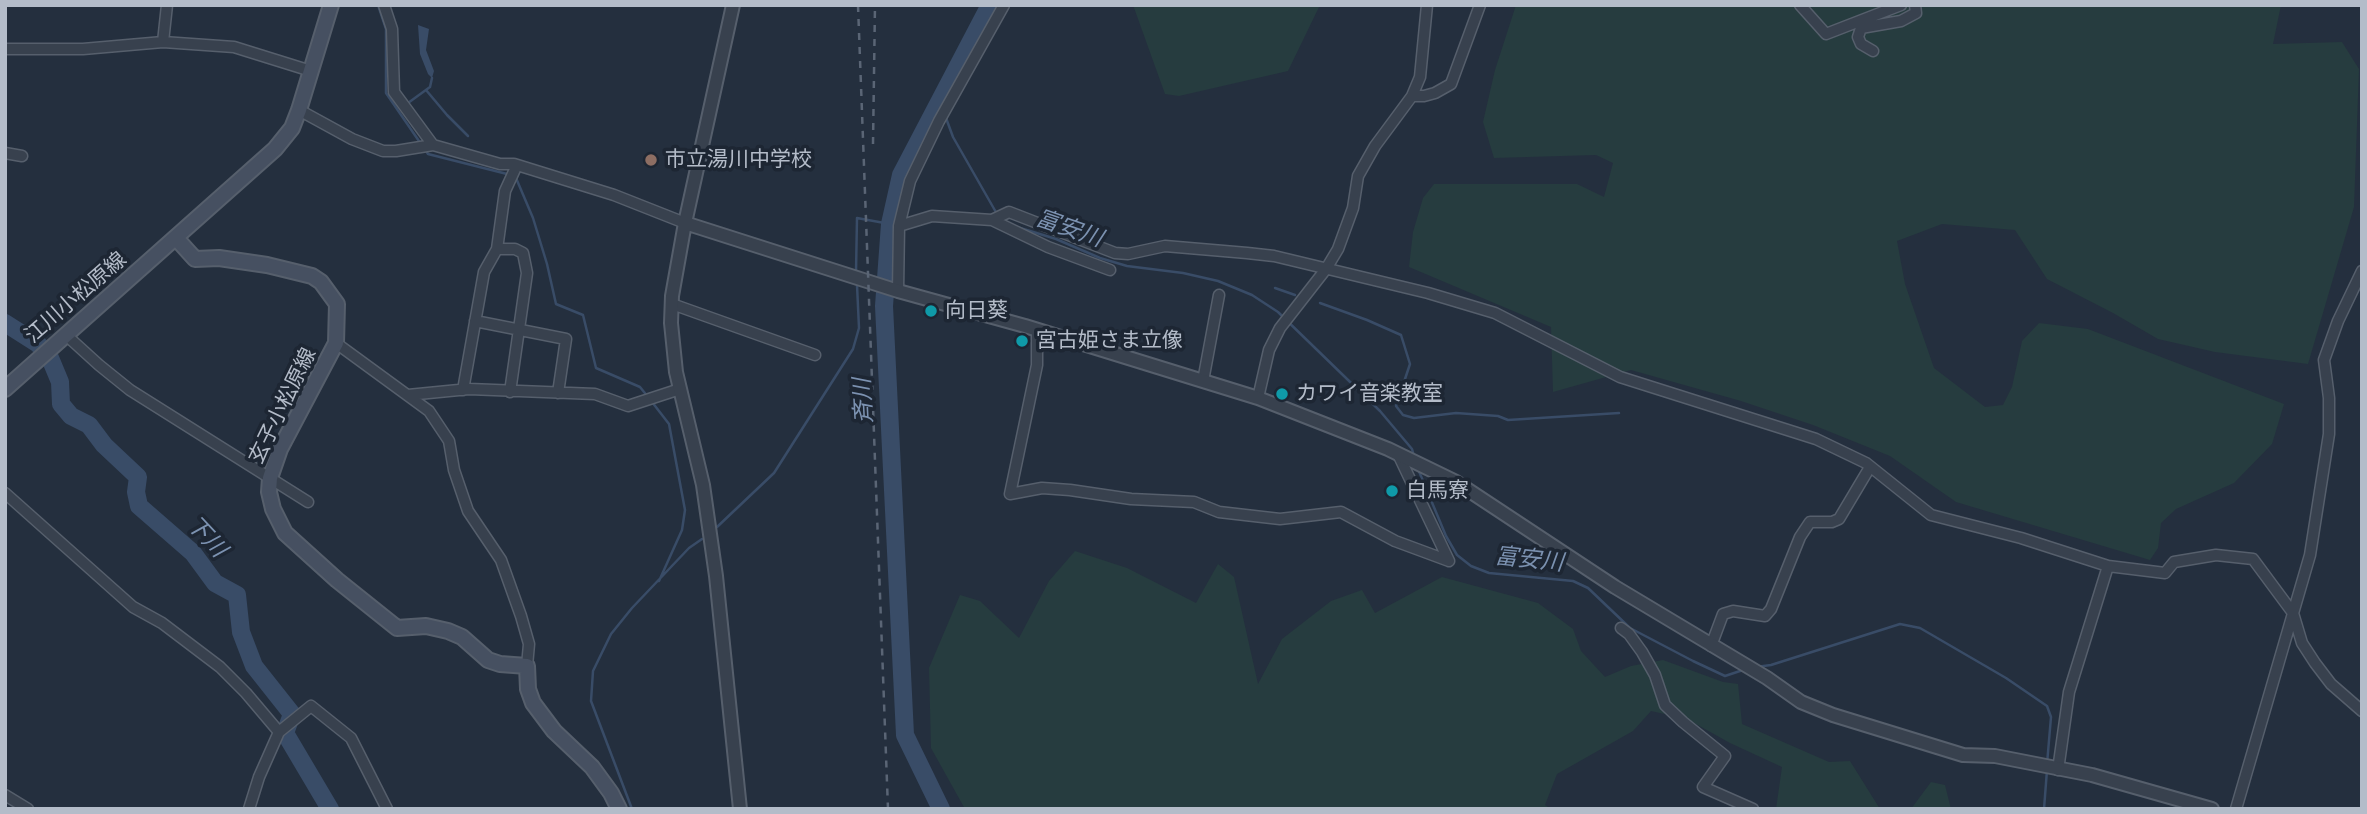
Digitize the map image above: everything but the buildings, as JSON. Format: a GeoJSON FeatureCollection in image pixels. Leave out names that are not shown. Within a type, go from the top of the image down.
{"type":"FeatureCollection","features":[{"type":"Feature","properties":{"kind":"main road"},"geometry":{"type":"LineString","coordinates":[[176,238],[275,149],[292,128],[331,5]]}},
{"type":"Feature","properties":{"kind":"main road","name":"江川小松原線"},"geometry":{"type":"LineString","coordinates":[[5,389],[176,238]]}},
{"type":"Feature","properties":{"kind":"main road","name":"玄子小松原線"},"geometry":{"type":"LineString","coordinates":[[176,238],[195,259],[219,258],[267,265],[312,276],[321,282],[337,304],[336,344],[280,449],[270,478],[269,492],[273,509],[285,533],[337,580],[397,628],[426,626],[448,631],[462,637],[488,660],[500,664],[527,666]]}},
{"type":"Feature","properties":{"kind":"main road"},"geometry":{"type":"LineString","coordinates":[[527,666],[528,689],[533,703],[554,731],[592,768],[611,793],[619,809]]}},
{"type":"Feature","properties":{"kind":"street"},"geometry":{"type":"LineString","coordinates":[[163,42],[167,5]]}},
{"type":"Feature","properties":{"kind":"street"},"geometry":{"type":"LineString","coordinates":[[384,5],[392,29],[394,92],[433,145]]}},
{"type":"Feature","properties":{"kind":"street"},"geometry":{"type":"LineString","coordinates":[[733,5],[685,223],[672,304],[673,347],[702,485],[714,563],[727,665],[740,809]]}},
{"type":"Feature","properties":{"kind":"street"},"geometry":{"type":"LineString","coordinates":[[898,291],[899,226],[910,181],[939,121],[1004,5]]}},
{"type":"Feature","properties":{"kind":"street"},"geometry":{"type":"LineString","coordinates":[[1258,398],[1269,350],[1280,328],[1326,269],[1338,249],[1353,208],[1358,176],[1375,146],[1412,96],[1420,77],[1427,5]]}},
{"type":"Feature","properties":{"kind":"street"},"geometry":{"type":"LineString","coordinates":[[1412,96],[1435,93],[1451,84],[1480,5]]}},
{"type":"Feature","properties":{"kind":"street"},"geometry":{"type":"LineString","coordinates":[[1800,5],[1826,34],[1901,5]]}},
{"type":"Feature","properties":{"kind":"street"},"geometry":{"type":"LineString","coordinates":[[1873,51],[1861,44],[1858,37],[1861,28],[1900,21],[1916,13],[1915,5]]}},
{"type":"Feature","properties":{"kind":"street"},"geometry":{"type":"LineString","coordinates":[[5,49],[83,49],[163,42],[234,47],[311,71]]}},
{"type":"Feature","properties":{"kind":"street"},"geometry":{"type":"LineString","coordinates":[[299,110],[352,139],[383,151],[433,145],[500,164],[517,165],[614,195],[685,223],[898,291],[1037,330],[1258,398],[1395,452],[1456,482],[1615,587],[1768,678],[1801,702],[1833,715],[1963,755],[1995,756],[2092,775],[2212,809]]}},
{"type":"Feature","properties":{"kind":"street"},"geometry":{"type":"LineString","coordinates":[[5,153],[22,156]]}},
{"type":"Feature","properties":{"kind":"street"},"geometry":{"type":"LineString","coordinates":[[463,390],[484,272],[497,249],[505,191],[517,165]]}},
{"type":"Feature","properties":{"kind":"street"},"geometry":{"type":"LineString","coordinates":[[992,220],[1009,212],[1115,253],[1128,254],[1175,246],[1274,256],[1406,286],[1494,313],[1620,377],[1816,439],[1870,467],[1931,515],[2021,538],[2108,566],[2165,573],[2174,562],[2216,555],[2253,559],[2292,613],[2302,643],[2315,663],[2331,684],[2362,711]]}},
{"type":"Feature","properties":{"kind":"street"},"geometry":{"type":"LineString","coordinates":[[899,226],[932,216],[992,220],[1048,247],[1110,270]]}},
{"type":"Feature","properties":{"kind":"street"},"geometry":{"type":"LineString","coordinates":[[497,249],[515,249],[523,253],[527,273],[510,392]]}},
{"type":"Feature","properties":{"kind":"street"},"geometry":{"type":"LineString","coordinates":[[2236,809],[2310,555],[2328,446],[2329,398],[2324,360],[2338,321],[2362,271]]}},
{"type":"Feature","properties":{"kind":"street"},"geometry":{"type":"LineString","coordinates":[[1203,381],[1219,295]]}},
{"type":"Feature","properties":{"kind":"street"},"geometry":{"type":"LineString","coordinates":[[672,304],[815,355]]}},
{"type":"Feature","properties":{"kind":"street"},"geometry":{"type":"LineString","coordinates":[[475,321],[566,339],[558,393]]}},
{"type":"Feature","properties":{"kind":"street"},"geometry":{"type":"LineString","coordinates":[[1037,330],[1037,365],[1010,494],[1042,488],[1070,490],[1131,499],[1194,502],[1219,512],[1280,519],[1341,512],[1395,541],[1448,561],[1395,452]]}},
{"type":"Feature","properties":{"kind":"street"},"geometry":{"type":"LineString","coordinates":[[66,335],[130,390],[308,502]]}},
{"type":"Feature","properties":{"kind":"street"},"geometry":{"type":"LineString","coordinates":[[336,344],[429,411],[449,441],[454,470],[468,511],[501,559],[529,645],[527,666]]}},
{"type":"Feature","properties":{"kind":"street"},"geometry":{"type":"LineString","coordinates":[[408,395],[463,390],[595,394],[628,406],[680,389]]}},
{"type":"Feature","properties":{"kind":"street"},"geometry":{"type":"LineString","coordinates":[[1711,646],[1723,614],[1733,611],[1765,615],[1771,608],[1800,537],[1810,522],[1832,522],[1839,519],[1870,467]]}},
{"type":"Feature","properties":{"kind":"street"},"geometry":{"type":"LineString","coordinates":[[5,493],[133,607],[162,623],[220,667],[279,732]]}},
{"type":"Feature","properties":{"kind":"street"},"geometry":{"type":"LineString","coordinates":[[2058,770],[2069,692],[2108,566]]}},
{"type":"Feature","properties":{"kind":"street"},"geometry":{"type":"LineString","coordinates":[[1621,628],[1642,652],[1655,676],[1665,705],[1725,756],[1703,787],[1753,809]]}},
{"type":"Feature","properties":{"kind":"street"},"geometry":{"type":"LineString","coordinates":[[249,809],[259,777],[279,732],[312,706],[351,738],[387,809]]}},
{"type":"Feature","properties":{"kind":"street"},"geometry":{"type":"LineString","coordinates":[[5,795],[28,809]]}},
{"type":"Feature","properties":{"kind":"green space"},"geometry":{"type":"Polygon","coordinates":[[[1133,5],[1320,5],[1288,71],[1179,96],[1165,94],[1133,5]]]}},
{"type":"Feature","properties":{"kind":"green space"},"geometry":{"type":"Polygon","coordinates":[[[1516,5],[2281,5],[2273,44],[2342,42],[2359,69],[2354,207],[2308,364],[2215,352],[2158,339],[2047,279],[2015,230],[1942,224],[1897,241],[1905,284],[1934,368],[1985,407],[2003,405],[2012,387],[2022,341],[2039,323],[2088,329],[2284,404],[2272,444],[2234,483],[2176,509],[2161,523],[2158,548],[2150,560],[1956,502],[1890,456],[1813,425],[1741,401],[1631,370],[1553,392],[1551,327],[1409,267],[1413,232],[1423,198],[1434,184],[1577,184],[1604,197],[1613,163],[1596,155],[1494,158],[1483,122],[1495,70],[1516,5]]]}},
{"type":"Feature","properties":{"kind":"green space"},"geometry":{"type":"Polygon","coordinates":[[[1075,551],[1127,568],[1196,603],[1218,564],[1234,577],[1258,684],[1282,639],[1331,601],[1362,590],[1375,613],[1442,577],[1538,603],[1573,629],[1581,651],[1605,677],[1631,666],[1663,660],[1723,682],[1738,684],[1742,724],[1829,762],[1850,761],[1880,809],[1776,809],[1782,767],[1687,719],[1651,711],[1633,731],[1557,774],[1545,805],[1551,809],[965,809],[931,748],[929,668],[960,595],[980,601],[1019,638],[1049,581],[1075,551]]]}},
{"type":"Feature","properties":{"kind":"green space"},"geometry":{"type":"Polygon","coordinates":[[[1931,782],[1945,785],[1951,809],[1911,809],[1931,782]]]}},
{"type":"Feature","properties":{"kind":"water"},"geometry":{"type":"Polygon","coordinates":[[[418,25],[429,29],[426,50],[434,71],[432,78],[420,54],[418,25]]]}},
{"type":"Feature","properties":{"kind":"waterway"},"geometry":{"type":"LineString","coordinates":[[378,5],[386,29],[386,93],[421,144]]}},
{"type":"Feature","properties":{"kind":"waterway","name":"斉川"},"geometry":{"type":"LineString","coordinates":[[941,809],[905,735],[884,306],[890,224],[901,175],[990,5]]}},
{"type":"Feature","properties":{"kind":"waterway"},"geometry":{"type":"LineString","coordinates":[[408,103],[430,87],[432,78]]}},
{"type":"Feature","properties":{"kind":"waterway"},"geometry":{"type":"LineString","coordinates":[[426,90],[468,136]]}},
{"type":"Feature","properties":{"kind":"waterway","name":"富安川"},"geometry":{"type":"LineString","coordinates":[[939,102],[942,109]]}},
{"type":"Feature","properties":{"kind":"waterway","name":"富安川"},"geometry":{"type":"LineString","coordinates":[[946,118],[953,137],[997,214]]}},
{"type":"Feature","properties":{"kind":"waterway"},"geometry":{"type":"LineString","coordinates":[[425,149],[428,154],[511,175]]}},
{"type":"Feature","properties":{"kind":"waterway"},"geometry":{"type":"LineString","coordinates":[[516,178],[533,218],[556,304],[583,315],[596,368],[640,387],[648,397]]}},
{"type":"Feature","properties":{"kind":"waterway"},"geometry":{"type":"LineString","coordinates":[[856,272],[857,218],[890,224]]}},
{"type":"Feature","properties":{"kind":"waterway","name":"富安川"},"geometry":{"type":"LineString","coordinates":[[1017,227],[1127,266],[1183,273],[1218,281],[1252,295],[1278,312],[1380,411],[1412,449],[1414,456]]}},
{"type":"Feature","properties":{"kind":"waterway"},"geometry":{"type":"LineString","coordinates":[[717,527],[774,473],[853,349],[859,328],[857,285]]}},
{"type":"Feature","properties":{"kind":"waterway"},"geometry":{"type":"LineString","coordinates":[[1275,288],[1295,295]]}},
{"type":"Feature","properties":{"kind":"waterway"},"geometry":{"type":"LineString","coordinates":[[1320,303],[1401,335],[1410,364],[1396,406],[1403,415],[1414,418],[1456,413],[1498,416],[1508,420],[1619,413]]}},
{"type":"Feature","properties":{"kind":"waterway","name":"下川"},"geometry":{"type":"LineString","coordinates":[[5,323],[38,344],[50,358],[60,382],[61,404],[71,416],[89,425],[104,445],[138,477],[136,492],[139,506],[193,553],[215,583],[237,595],[241,632],[254,666],[292,714],[285,733],[330,809]]}},
{"type":"Feature","properties":{"kind":"waterway"},"geometry":{"type":"LineString","coordinates":[[652,402],[669,424],[685,510],[682,530],[659,581]]}},
{"type":"Feature","properties":{"kind":"waterway","name":"富安川"},"geometry":{"type":"LineString","coordinates":[[1418,469],[1446,536],[1457,555],[1471,566],[1489,573],[1573,581],[1588,588],[1630,628],[1693,661],[1725,676],[1743,670]]}},
{"type":"Feature","properties":{"kind":"waterway"},"geometry":{"type":"LineString","coordinates":[[632,809],[591,701],[593,671],[611,634],[632,608],[689,548],[702,539]]}},
{"type":"Feature","properties":{"kind":"waterway","name":"富安川"},"geometry":{"type":"LineString","coordinates":[[1756,667],[1771,665],[1900,624],[1920,628],[2006,678],[2047,706],[2051,717],[2047,764]]}},
{"type":"Feature","properties":{"kind":"waterway","name":"富安川"},"geometry":{"type":"LineString","coordinates":[[2044,809],[2047,770]]}},
{"type":"Feature","properties":{"kind":"railway"},"geometry":{"type":"LineString","coordinates":[[858,5],[888,809]]}},
{"type":"Feature","properties":{"kind":"railway"},"geometry":{"type":"LineString","coordinates":[[873,144],[875,5]]}},
{"type":"Feature","properties":{"kind":"place","name":"市立湯川中学校"},"geometry":{"type":"Point","coordinates":[651,160]}},
{"type":"Feature","properties":{"kind":"place","name":"向日葵"},"geometry":{"type":"Point","coordinates":[931,311]}},
{"type":"Feature","properties":{"kind":"place","name":"宮古姫さま立像"},"geometry":{"type":"Point","coordinates":[1022,341]}},
{"type":"Feature","properties":{"kind":"place","name":"カワイ音楽教室"},"geometry":{"type":"Point","coordinates":[1282,394]}},
{"type":"Feature","properties":{"kind":"place","name":"白馬寮"},"geometry":{"type":"Point","coordinates":[1392,491]}}]}
